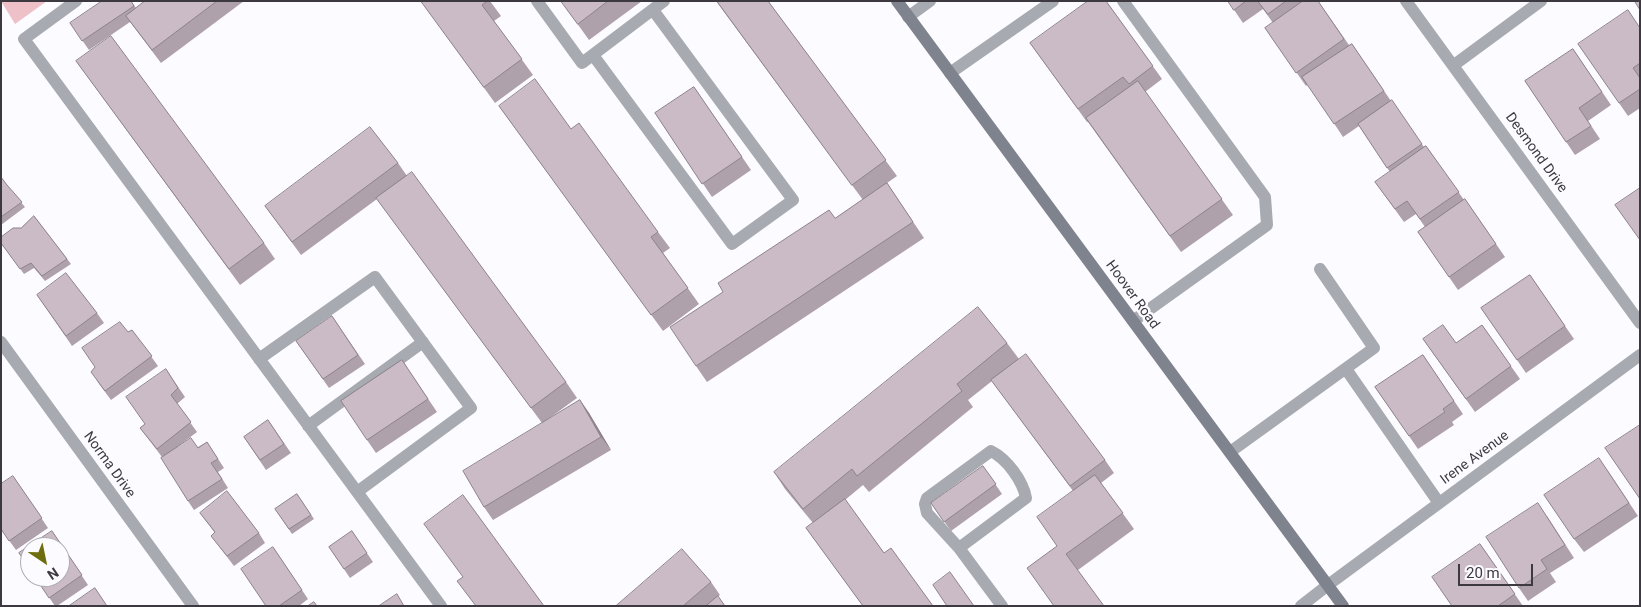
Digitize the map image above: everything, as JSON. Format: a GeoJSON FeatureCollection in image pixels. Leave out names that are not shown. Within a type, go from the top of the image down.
{"type":"FeatureCollection","features":[{"type":"Feature","properties":{"kind":"main road","name":"Hoover Road"},"geometry":{"type":"LineString","coordinates":[[897,1],[1343,606]]}},
{"type":"Feature","properties":{"kind":"street"},"geometry":{"type":"LineString","coordinates":[[76,1],[24,39],[441,606]]}},
{"type":"Feature","properties":{"kind":"street"},"geometry":{"type":"LineString","coordinates":[[537,1],[582,63],[664,1]]}},
{"type":"Feature","properties":{"kind":"street"},"geometry":{"type":"LineString","coordinates":[[908,17],[930,1]]}},
{"type":"Feature","properties":{"kind":"street"},"geometry":{"type":"LineString","coordinates":[[950,73],[1053,1]]}},
{"type":"Feature","properties":{"kind":"street"},"geometry":{"type":"LineString","coordinates":[[1123,1],[1264,197],[1268,211],[1267,224],[1133,321]]}},
{"type":"Feature","properties":{"kind":"street","name":"Desmond Drive"},"geometry":{"type":"LineString","coordinates":[[1406,1],[1640,323]]}},
{"type":"Feature","properties":{"kind":"street"},"geometry":{"type":"LineString","coordinates":[[1454,65],[1541,1]]}},
{"type":"Feature","properties":{"kind":"street"},"geometry":{"type":"LineString","coordinates":[[593,55],[732,244],[793,200],[652,10]]}},
{"type":"Feature","properties":{"kind":"street"},"geometry":{"type":"LineString","coordinates":[[1230,452],[1374,348],[1320,269]]}},
{"type":"Feature","properties":{"kind":"street"},"geometry":{"type":"LineString","coordinates":[[260,359],[374,277],[423,342],[471,408],[357,492]]}},
{"type":"Feature","properties":{"kind":"street","name":"Norma Drive"},"geometry":{"type":"LineString","coordinates":[[1,342],[193,606]]}},
{"type":"Feature","properties":{"kind":"street"},"geometry":{"type":"LineString","coordinates":[[308,426],[423,342]]}},
{"type":"Feature","properties":{"kind":"street","name":"Irene Avenue"},"geometry":{"type":"LineString","coordinates":[[1301,606],[1640,355]]}},
{"type":"Feature","properties":{"kind":"street"},"geometry":{"type":"LineString","coordinates":[[1346,369],[1439,504]]}},
{"type":"Feature","properties":{"kind":"street"},"geometry":{"type":"LineString","coordinates":[[959,548],[1026,498],[1024,488],[1014,474],[999,455],[990,451],[927,498],[925,504],[927,513],[959,548],[1002,606]]}},
{"type":"Feature","properties":{"kind":"shaded area"},"geometry":{"type":"Polygon","coordinates":[[[1,1],[47,1],[15,24],[1,1]]]}},
{"type":"Feature","properties":{"kind":"building"},"geometry":{"type":"Polygon","coordinates":[[[102,1],[131,1],[134,6],[82,41],[70,23],[102,1]]]}},
{"type":"Feature","properties":{"kind":"building"},"geometry":{"type":"Polygon","coordinates":[[[145,1],[217,1],[152,50],[126,16],[145,1]]]}},
{"type":"Feature","properties":{"kind":"building"},"geometry":{"type":"Polygon","coordinates":[[[421,1],[487,1],[482,5],[522,59],[484,87],[421,1]]]}},
{"type":"Feature","properties":{"kind":"building"},"geometry":{"type":"Polygon","coordinates":[[[561,1],[608,1],[578,24],[561,1]]]}},
{"type":"Feature","properties":{"kind":"building"},"geometry":{"type":"Polygon","coordinates":[[[717,1],[768,1],[886,160],[852,185],[717,1]]]}},
{"type":"Feature","properties":{"kind":"building"},"geometry":{"type":"Polygon","coordinates":[[[1088,1],[1106,1],[1153,66],[1129,84],[1123,77],[1078,109],[1030,43],[1088,1]]]}},
{"type":"Feature","properties":{"kind":"building"},"geometry":{"type":"Polygon","coordinates":[[[1228,1],[1246,1],[1234,10],[1228,1]]]}},
{"type":"Feature","properties":{"kind":"building"},"geometry":{"type":"Polygon","coordinates":[[[1258,1],[1286,1],[1268,14],[1258,1]]]}},
{"type":"Feature","properties":{"kind":"building"},"geometry":{"type":"Polygon","coordinates":[[[1303,1],[1318,1],[1344,39],[1296,73],[1265,28],[1303,1]]]}},
{"type":"Feature","properties":{"kind":"building"},"geometry":{"type":"Polygon","coordinates":[[[1640,1],[1640,10],[1635,2],[1640,1]]]}},
{"type":"Feature","properties":{"kind":"building"},"geometry":{"type":"Polygon","coordinates":[[[1628,10],[1640,28],[1640,63],[1633,68],[1640,78],[1640,89],[1619,103],[1578,44],[1628,10]]]}},
{"type":"Feature","properties":{"kind":"building"},"geometry":{"type":"Polygon","coordinates":[[[111,36],[264,243],[229,269],[76,61],[111,36]]]}},
{"type":"Feature","properties":{"kind":"building"},"geometry":{"type":"Polygon","coordinates":[[[1352,44],[1384,91],[1334,124],[1302,77],[1352,44]]]}},
{"type":"Feature","properties":{"kind":"building"},"geometry":{"type":"Polygon","coordinates":[[[1573,49],[1602,92],[1579,108],[1591,126],[1566,142],[1525,81],[1573,49]]]}},
{"type":"Feature","properties":{"kind":"building"},"geometry":{"type":"Polygon","coordinates":[[[535,79],[571,129],[579,123],[658,232],[651,237],[688,288],[651,315],[499,106],[535,79]]]}},
{"type":"Feature","properties":{"kind":"building"},"geometry":{"type":"Polygon","coordinates":[[[1138,81],[1222,199],[1170,236],[1086,118],[1138,81]]]}},
{"type":"Feature","properties":{"kind":"building"},"geometry":{"type":"Polygon","coordinates":[[[694,87],[742,157],[702,184],[655,113],[694,87]]]}},
{"type":"Feature","properties":{"kind":"building"},"geometry":{"type":"Polygon","coordinates":[[[1392,100],[1422,144],[1387,168],[1358,124],[1392,100]]]}},
{"type":"Feature","properties":{"kind":"building"},"geometry":{"type":"Polygon","coordinates":[[[370,127],[398,163],[292,242],[265,206],[370,127]]]}},
{"type":"Feature","properties":{"kind":"building"},"geometry":{"type":"Polygon","coordinates":[[[1426,146],[1459,192],[1420,219],[1407,201],[1395,209],[1375,182],[1426,146]]]}},
{"type":"Feature","properties":{"kind":"building"},"geometry":{"type":"Polygon","coordinates":[[[412,172],[566,382],[531,408],[376,198],[412,172]]]}},
{"type":"Feature","properties":{"kind":"building"},"geometry":{"type":"Polygon","coordinates":[[[1,177],[22,202],[1,217],[1,177]]]}},
{"type":"Feature","properties":{"kind":"building"},"geometry":{"type":"Polygon","coordinates":[[[887,183],[913,222],[696,366],[670,327],[723,292],[718,283],[829,210],[835,218],[887,183]]]}},
{"type":"Feature","properties":{"kind":"building"},"geometry":{"type":"Polygon","coordinates":[[[1640,188],[1640,240],[1615,205],[1640,188]]]}},
{"type":"Feature","properties":{"kind":"building"},"geometry":{"type":"Polygon","coordinates":[[[1465,199],[1496,244],[1449,277],[1418,232],[1465,199]]]}},
{"type":"Feature","properties":{"kind":"building"},"geometry":{"type":"Polygon","coordinates":[[[34,216],[67,259],[42,276],[31,263],[20,269],[1,243],[1,237],[13,228],[21,228],[34,216]]]}},
{"type":"Feature","properties":{"kind":"building"},"geometry":{"type":"Polygon","coordinates":[[[66,273],[97,313],[66,336],[37,295],[66,273]]]}},
{"type":"Feature","properties":{"kind":"building"},"geometry":{"type":"Polygon","coordinates":[[[1530,275],[1565,326],[1517,360],[1481,308],[1530,275]]]}},
{"type":"Feature","properties":{"kind":"building"},"geometry":{"type":"Polygon","coordinates":[[[978,307],[1007,343],[957,384],[962,391],[857,476],[852,469],[803,509],[774,472],[978,307]]]}},
{"type":"Feature","properties":{"kind":"building"},"geometry":{"type":"Polygon","coordinates":[[[332,316],[358,355],[323,379],[296,341],[332,316]]]}},
{"type":"Feature","properties":{"kind":"building"},"geometry":{"type":"Polygon","coordinates":[[[120,322],[128,332],[132,330],[152,356],[105,391],[91,372],[95,367],[82,348],[120,322]]]}},
{"type":"Feature","properties":{"kind":"building"},"geometry":{"type":"Polygon","coordinates":[[[1443,325],[1456,343],[1482,325],[1511,366],[1466,399],[1423,339],[1443,325]]]}},
{"type":"Feature","properties":{"kind":"building"},"geometry":{"type":"Polygon","coordinates":[[[1026,354],[1105,460],[1070,486],[991,380],[1026,354]]]}},
{"type":"Feature","properties":{"kind":"building"},"geometry":{"type":"Polygon","coordinates":[[[1423,355],[1454,401],[1443,409],[1445,412],[1409,436],[1375,387],[1423,355]]]}},
{"type":"Feature","properties":{"kind":"building"},"geometry":{"type":"Polygon","coordinates":[[[402,360],[428,399],[367,440],[341,401],[402,360]]]}},
{"type":"Feature","properties":{"kind":"building"},"geometry":{"type":"Polygon","coordinates":[[[166,369],[178,388],[171,395],[191,422],[157,449],[140,428],[145,424],[126,397],[166,369]]]}},
{"type":"Feature","properties":{"kind":"building"},"geometry":{"type":"Polygon","coordinates":[[[580,400],[601,437],[484,507],[463,471],[580,400]]]}},
{"type":"Feature","properties":{"kind":"building"},"geometry":{"type":"Polygon","coordinates":[[[268,420],[284,444],[260,460],[244,437],[268,420]]]}},
{"type":"Feature","properties":{"kind":"building"},"geometry":{"type":"Polygon","coordinates":[[[1640,425],[1640,499],[1605,448],[1640,425]]]}},
{"type":"Feature","properties":{"kind":"building"},"geometry":{"type":"Polygon","coordinates":[[[191,438],[198,448],[207,442],[218,459],[211,463],[222,479],[188,501],[161,458],[191,438]]]}},
{"type":"Feature","properties":{"kind":"building"},"geometry":{"type":"Polygon","coordinates":[[[1599,458],[1629,503],[1574,539],[1544,495],[1599,458]]]}},
{"type":"Feature","properties":{"kind":"building"},"geometry":{"type":"Polygon","coordinates":[[[983,466],[996,484],[944,522],[931,503],[983,466]]]}},
{"type":"Feature","properties":{"kind":"building"},"geometry":{"type":"Polygon","coordinates":[[[1095,475],[1123,513],[1066,554],[1104,606],[1054,606],[1027,568],[1057,546],[1037,517],[1095,475]]]}},
{"type":"Feature","properties":{"kind":"building"},"geometry":{"type":"Polygon","coordinates":[[[13,476],[42,518],[9,541],[1,529],[1,484],[13,476]]]}},
{"type":"Feature","properties":{"kind":"building"},"geometry":{"type":"Polygon","coordinates":[[[227,491],[259,533],[227,556],[211,536],[215,532],[200,513],[227,491]]]}},
{"type":"Feature","properties":{"kind":"building"},"geometry":{"type":"Polygon","coordinates":[[[297,494],[311,515],[289,529],[275,509],[297,494]]]}},
{"type":"Feature","properties":{"kind":"building"},"geometry":{"type":"Polygon","coordinates":[[[463,495],[544,606],[476,606],[457,581],[463,577],[424,524],[463,495]]]}},
{"type":"Feature","properties":{"kind":"building"},"geometry":{"type":"Polygon","coordinates":[[[845,499],[884,553],[891,548],[933,606],[863,606],[806,528],[845,499]]]}},
{"type":"Feature","properties":{"kind":"building"},"geometry":{"type":"Polygon","coordinates":[[[1538,503],[1565,545],[1541,560],[1547,569],[1519,588],[1486,537],[1538,503]]]}},
{"type":"Feature","properties":{"kind":"building"},"geometry":{"type":"Polygon","coordinates":[[[52,531],[56,537],[43,537],[52,531]]]}},
{"type":"Feature","properties":{"kind":"building"},"geometry":{"type":"Polygon","coordinates":[[[352,531],[367,553],[344,569],[329,547],[352,531]]]}},
{"type":"Feature","properties":{"kind":"building"},"geometry":{"type":"Polygon","coordinates":[[[1480,544],[1515,594],[1498,606],[1452,606],[1432,577],[1480,544]]]}},
{"type":"Feature","properties":{"kind":"building"},"geometry":{"type":"Polygon","coordinates":[[[273,547],[302,590],[279,606],[266,606],[241,569],[273,547]]]}},
{"type":"Feature","properties":{"kind":"building"},"geometry":{"type":"Polygon","coordinates":[[[682,549],[711,582],[683,606],[616,606],[682,549]]]}},
{"type":"Feature","properties":{"kind":"building"},"geometry":{"type":"Polygon","coordinates":[[[70,557],[82,575],[70,583],[70,557]]]}},
{"type":"Feature","properties":{"kind":"building"},"geometry":{"type":"Polygon","coordinates":[[[950,572],[974,606],[947,606],[933,585],[950,572]]]}},
{"type":"Feature","properties":{"kind":"building"},"geometry":{"type":"Polygon","coordinates":[[[42,587],[65,587],[49,598],[42,587]]]}},
{"type":"Feature","properties":{"kind":"building"},"geometry":{"type":"Polygon","coordinates":[[[95,588],[107,606],[69,606],[95,588]]]}},
{"type":"Feature","properties":{"kind":"building"},"geometry":{"type":"Polygon","coordinates":[[[397,594],[404,606],[379,606],[397,594]]]}},
{"type":"Feature","properties":{"kind":"building"},"geometry":{"type":"Polygon","coordinates":[[[718,596],[725,606],[706,606],[718,596]]]}},
{"type":"Feature","properties":{"kind":"building"},"geometry":{"type":"Polygon","coordinates":[[[314,602],[317,606],[308,606],[314,602]]]}}]}
